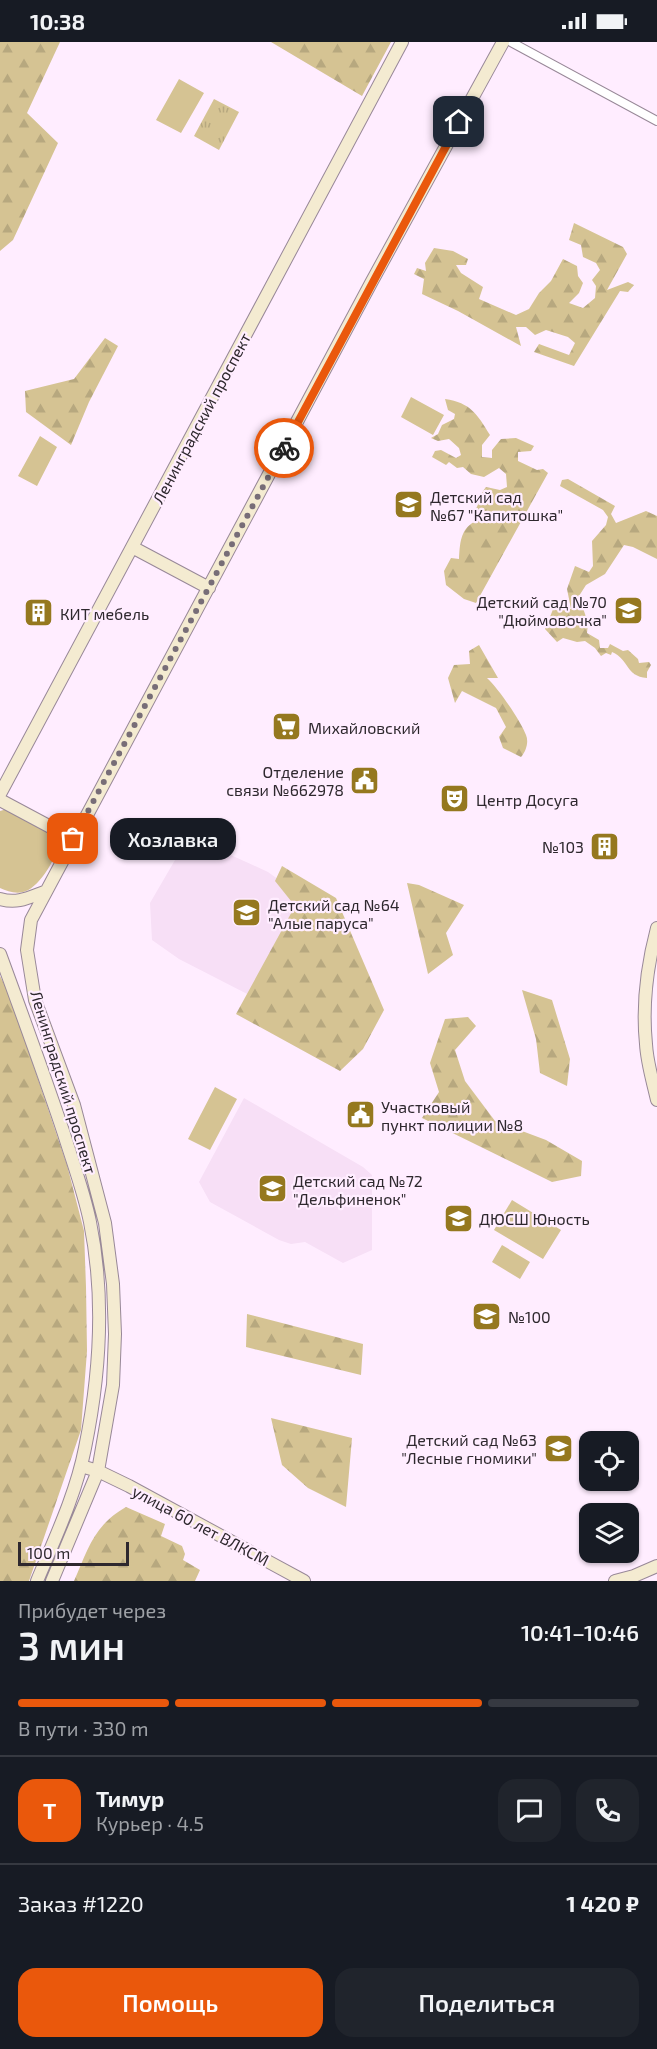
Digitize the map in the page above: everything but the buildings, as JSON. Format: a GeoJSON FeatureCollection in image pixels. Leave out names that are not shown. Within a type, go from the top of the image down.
{"type":"FeatureCollection","features":[{"type":"Feature","properties":{"kind":"main road","name":"Ленинградский проспект"},"geometry":{"type":"LineString","coordinates":[[0,794],[402,42]]}},
{"type":"Feature","properties":{"kind":"main road","name":"Ленинградский проспект"},"geometry":{"type":"LineString","coordinates":[[52,1581],[98,1471],[113,1384],[115,1334],[105,1223],[74,1105],[35,1000],[27,950],[31,920],[371,283],[503,42]]}},
{"type":"Feature","properties":{"kind":"main road"},"geometry":{"type":"LineString","coordinates":[[132,547],[209,588]]}},
{"type":"Feature","properties":{"kind":"main road"},"geometry":{"type":"LineString","coordinates":[[0,800],[73,839]]}},
{"type":"Feature","properties":{"kind":"main road"},"geometry":{"type":"LineString","coordinates":[[0,899],[20,902],[44,892]]}},
{"type":"Feature","properties":{"kind":"main road"},"geometry":{"type":"LineString","coordinates":[[657,928],[648,962],[644,1006],[646,1047],[657,1100]]}},
{"type":"Feature","properties":{"kind":"main road","name":"Ленинградский проспект"},"geometry":{"type":"LineString","coordinates":[[0,954],[85,1202],[98,1284],[97,1367],[81,1466],[65,1513],[37,1581]]}},
{"type":"Feature","properties":{"kind":"main road","name":"улица 60 лет ВЛКСМ"},"geometry":{"type":"LineString","coordinates":[[81,1466],[98,1471],[304,1581]]}},
{"type":"Feature","properties":{"kind":"main road"},"geometry":{"type":"LineString","coordinates":[[615,1581],[657,1566]]}},
{"type":"Feature","properties":{"kind":"street"},"geometry":{"type":"LineString","coordinates":[[511,42],[657,121]]}},
{"type":"Feature","properties":{"kind":"shaded area"},"geometry":{"type":"Polygon","coordinates":[[[189,836],[268,872],[333,919],[257,999],[179,959],[152,940],[150,903],[189,836]]]}},
{"type":"Feature","properties":{"kind":"shaded area"},"geometry":{"type":"Polygon","coordinates":[[[244,1098],[363,1167],[372,1175],[372,1250],[343,1263],[305,1242],[291,1244],[279,1240],[210,1202],[199,1182],[244,1098]]]}},
{"type":"Feature","properties":{"kind":"green space"},"geometry":{"type":"Polygon","coordinates":[[[0,42],[60,42],[27,113],[58,143],[13,240],[0,251],[0,42]]]}},
{"type":"Feature","properties":{"kind":"green space"},"geometry":{"type":"Polygon","coordinates":[[[271,42],[391,42],[362,96],[271,42]]]}},
{"type":"Feature","properties":{"kind":"green space"},"geometry":{"type":"Polygon","coordinates":[[[179,79],[204,93],[181,133],[156,120],[179,79]]]}},
{"type":"Feature","properties":{"kind":"green space"},"geometry":{"type":"Polygon","coordinates":[[[214,99],[239,112],[219,150],[194,136],[214,99]]]}},
{"type":"Feature","properties":{"kind":"green space"},"geometry":{"type":"Polygon","coordinates":[[[574,223],[623,247],[627,254],[607,290],[628,282],[634,285],[628,292],[620,291],[574,366],[534,352],[539,344],[569,355],[575,343],[568,337],[546,330],[535,335],[526,327],[516,327],[521,346],[422,294],[424,279],[414,274],[417,268],[426,271],[425,263],[434,248],[453,251],[468,259],[466,265],[456,265],[461,273],[483,287],[479,299],[516,315],[529,309],[539,293],[551,281],[563,259],[577,266],[578,276],[583,283],[579,293],[569,303],[583,308],[595,298],[596,286],[592,280],[600,270],[596,263],[583,257],[581,245],[569,240],[574,223]]]}},
{"type":"Feature","properties":{"kind":"green space"},"geometry":{"type":"Polygon","coordinates":[[[105,338],[118,346],[89,402],[71,445],[26,412],[25,391],[74,379],[105,338]]]}},
{"type":"Feature","properties":{"kind":"green space"},"geometry":{"type":"Polygon","coordinates":[[[411,397],[444,415],[433,435],[401,417],[411,397]]]}},
{"type":"Feature","properties":{"kind":"green space"},"geometry":{"type":"Polygon","coordinates":[[[445,399],[461,403],[477,415],[490,435],[482,445],[482,457],[492,458],[492,450],[501,439],[516,438],[534,446],[531,451],[518,452],[518,461],[537,470],[543,469],[548,473],[476,603],[464,599],[446,585],[444,571],[451,558],[459,559],[462,538],[469,525],[474,522],[473,512],[484,490],[486,487],[500,490],[507,487],[506,474],[499,468],[484,477],[471,474],[463,467],[457,468],[449,462],[446,465],[432,457],[435,451],[441,450],[456,458],[461,455],[459,448],[449,439],[438,441],[431,438],[438,434],[442,425],[454,419],[455,414],[448,410],[445,399]]]}},
{"type":"Feature","properties":{"kind":"green space"},"geometry":{"type":"Polygon","coordinates":[[[40,436],[57,447],[37,486],[18,476],[40,436]]]}},
{"type":"Feature","properties":{"kind":"green space"},"geometry":{"type":"Polygon","coordinates":[[[568,479],[615,506],[611,514],[616,523],[646,511],[657,516],[657,559],[624,545],[605,574],[586,585],[579,596],[588,623],[587,633],[599,640],[600,648],[608,648],[610,644],[623,651],[628,650],[638,659],[639,663],[649,662],[651,665],[647,678],[635,674],[618,655],[612,652],[611,655],[606,653],[601,656],[585,641],[577,642],[563,638],[557,642],[545,629],[554,607],[571,609],[567,589],[575,566],[589,572],[593,566],[592,541],[606,525],[608,517],[603,510],[560,486],[562,480],[568,479]]]}},
{"type":"Feature","properties":{"kind":"green space"},"geometry":{"type":"Polygon","coordinates":[[[479,645],[498,678],[487,678],[509,705],[526,735],[527,746],[521,757],[503,748],[499,737],[506,727],[496,708],[462,691],[455,703],[448,678],[454,665],[470,664],[469,651],[479,645]]]}},
{"type":"Feature","properties":{"kind":"green space"},"geometry":{"type":"Polygon","coordinates":[[[7,809],[51,832],[57,842],[54,857],[46,872],[34,886],[20,893],[0,888],[0,811],[7,809]]]}},
{"type":"Feature","properties":{"kind":"green space"},"geometry":{"type":"Polygon","coordinates":[[[282,866],[336,898],[384,1010],[363,1049],[340,1071],[236,1014],[295,906],[275,881],[282,866]]]}},
{"type":"Feature","properties":{"kind":"green space"},"geometry":{"type":"Polygon","coordinates":[[[407,883],[419,885],[464,905],[446,933],[453,955],[428,974],[407,883]]]}},
{"type":"Feature","properties":{"kind":"green space"},"geometry":{"type":"Polygon","coordinates":[[[0,976],[9,993],[67,1165],[84,1231],[87,1351],[81,1430],[29,1581],[0,1581],[0,976]]]}},
{"type":"Feature","properties":{"kind":"green space"},"geometry":{"type":"Polygon","coordinates":[[[522,990],[552,1000],[570,1059],[567,1086],[540,1073],[536,1039],[522,990]]]}},
{"type":"Feature","properties":{"kind":"green space"},"geometry":{"type":"Polygon","coordinates":[[[468,1017],[476,1026],[455,1050],[465,1081],[495,1121],[546,1140],[582,1161],[581,1176],[552,1182],[422,1118],[439,1092],[430,1063],[445,1019],[468,1017]]]}},
{"type":"Feature","properties":{"kind":"green space"},"geometry":{"type":"Polygon","coordinates":[[[215,1087],[237,1099],[210,1150],[188,1139],[215,1087]]]}},
{"type":"Feature","properties":{"kind":"green space"},"geometry":{"type":"Polygon","coordinates":[[[512,1200],[561,1230],[543,1259],[494,1230],[512,1200]]]}},
{"type":"Feature","properties":{"kind":"green space"},"geometry":{"type":"Polygon","coordinates":[[[502,1245],[530,1262],[520,1279],[492,1262],[502,1245]]]}},
{"type":"Feature","properties":{"kind":"green space"},"geometry":{"type":"Polygon","coordinates":[[[247,1314],[363,1344],[361,1375],[246,1347],[247,1314]]]}},
{"type":"Feature","properties":{"kind":"green space"},"geometry":{"type":"Polygon","coordinates":[[[271,1418],[352,1438],[346,1507],[308,1488],[282,1465],[271,1418]]]}},
{"type":"Feature","properties":{"kind":"green space"},"geometry":{"type":"Polygon","coordinates":[[[126,1507],[165,1524],[161,1536],[182,1546],[185,1554],[183,1560],[200,1570],[195,1581],[74,1581],[88,1548],[99,1530],[115,1514],[126,1507]]]}},
{"type":"Feature","properties":{"kind":"way so far"},"geometry":{"type":"LineString","coordinates":[[73,839],[284,448]]}},
{"type":"Feature","properties":{"kind":"place","name":"Детский сад №67 \"Капитошка\""},"geometry":{"type":"Point","coordinates":[409,505]}},
{"type":"Feature","properties":{"kind":"place","name":"Детский сад №70 \"Дюймовочка\""},"geometry":{"type":"Point","coordinates":[628,610]}},
{"type":"Feature","properties":{"kind":"place","name":"КИТ мебель"},"geometry":{"type":"Point","coordinates":[39,613]}},
{"type":"Feature","properties":{"kind":"place","name":"Михайловский"},"geometry":{"type":"Point","coordinates":[287,727]}},
{"type":"Feature","properties":{"kind":"place","name":"Отделение связи №662978"},"geometry":{"type":"Point","coordinates":[365,780]}},
{"type":"Feature","properties":{"kind":"place","name":"Центр Досуга"},"geometry":{"type":"Point","coordinates":[455,799]}},
{"type":"Feature","properties":{"kind":"place","name":"Хозлавка"},"geometry":{"type":"Point","coordinates":[73,839]}},
{"type":"Feature","properties":{"kind":"place","name":"№103"},"geometry":{"type":"Point","coordinates":[605,846]}},
{"type":"Feature","properties":{"kind":"place","name":"Детский сад №64 \"Алые паруса\""},"geometry":{"type":"Point","coordinates":[247,913]}},
{"type":"Feature","properties":{"kind":"place","name":"Участковый пункт полиции №8"},"geometry":{"type":"Point","coordinates":[360,1115]}},
{"type":"Feature","properties":{"kind":"place","name":"Детский сад №72 \"Дельфиненок\""},"geometry":{"type":"Point","coordinates":[272,1189]}},
{"type":"Feature","properties":{"kind":"place","name":"ДЮСШ Юность"},"geometry":{"type":"Point","coordinates":[458,1218]}},
{"type":"Feature","properties":{"kind":"place","name":"№100"},"geometry":{"type":"Point","coordinates":[487,1316]}},
{"type":"Feature","properties":{"kind":"place","name":"Детский сад №63 \"Лесные гномики\""},"geometry":{"type":"Point","coordinates":[558,1448]}},
{"type":"Feature","properties":{"kind":"route"},"geometry":{"type":"LineString","coordinates":[[284,448],[459,122]]}}]}
